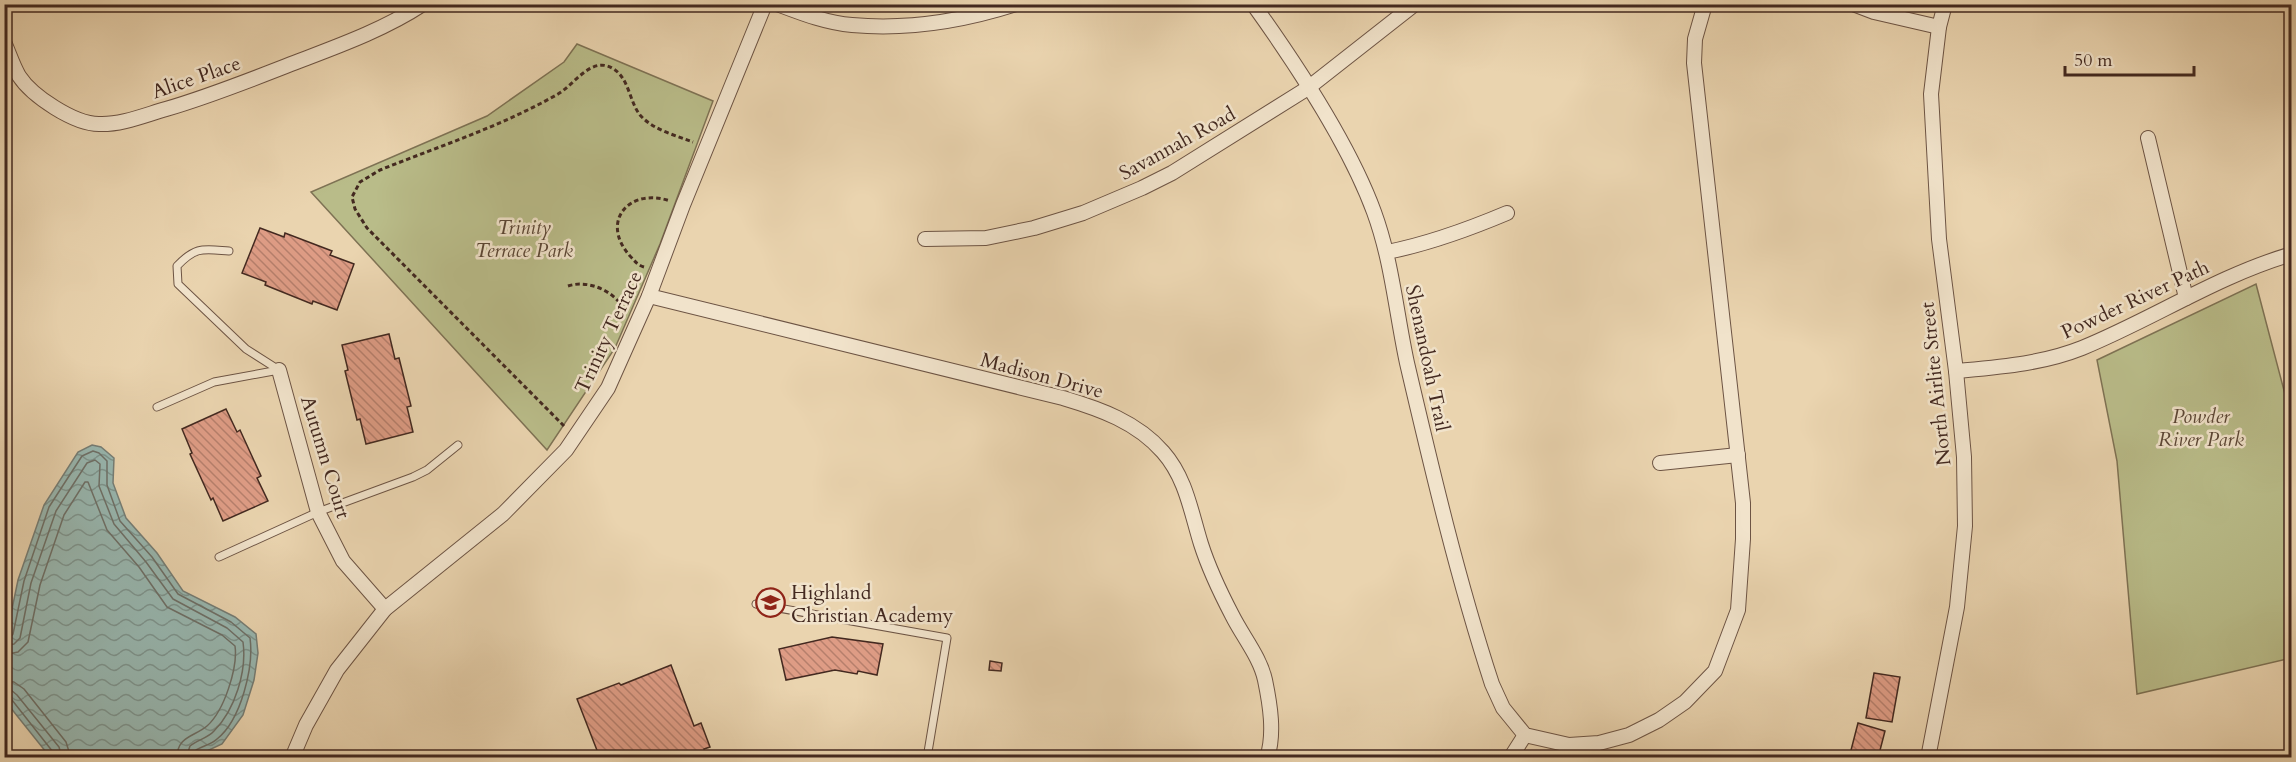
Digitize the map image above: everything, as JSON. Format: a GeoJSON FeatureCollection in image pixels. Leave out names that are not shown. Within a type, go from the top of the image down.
{"type":"FeatureCollection","features":[{"type":"Feature","properties":{"kind":"street","name":"Alice Place"},"geometry":{"type":"LineString","coordinates":[[4,42],[19,76],[32,91],[48,104],[72,116],[98,124],[125,120],[206,97],[339,46],[402,18],[423,4]]}},
{"type":"Feature","properties":{"kind":"street","name":"Trinity Terrace"},"geometry":{"type":"LineString","coordinates":[[292,758],[306,725],[337,670],[385,609],[503,514],[566,450],[608,388],[650,296],[683,205],[765,4]]}},
{"type":"Feature","properties":{"kind":"street"},"geometry":{"type":"LineString","coordinates":[[777,4],[822,20],[851,25],[909,26],[963,19],[1016,4]]}},
{"type":"Feature","properties":{"kind":"street","name":"Shenandoah Trail"},"geometry":{"type":"LineString","coordinates":[[1253,4],[1308,88],[1356,171],[1374,211],[1387,252],[1403,345],[1423,431],[1484,658],[1503,708],[1525,735]]}},
{"type":"Feature","properties":{"kind":"street","name":"Savannah Road"},"geometry":{"type":"LineString","coordinates":[[926,239],[986,238],[1034,228],[1083,213],[1172,173],[1308,88],[1415,4]]}},
{"type":"Feature","properties":{"kind":"street"},"geometry":{"type":"LineString","coordinates":[[1511,757],[1525,735],[1569,745],[1599,743],[1629,735],[1659,720],[1685,702],[1715,671],[1738,610],[1741,586],[1743,503],[1694,71],[1695,39],[1704,4]]}},
{"type":"Feature","properties":{"kind":"street"},"geometry":{"type":"LineString","coordinates":[[1853,4],[1874,12],[1939,27]]}},
{"type":"Feature","properties":{"kind":"street","name":"North Airlite Street"},"geometry":{"type":"LineString","coordinates":[[1928,758],[1957,607],[1965,526],[1964,457],[1956,371],[1939,240],[1931,94],[1939,27],[1945,4]]}},
{"type":"Feature","properties":{"kind":"street"},"geometry":{"type":"LineString","coordinates":[[2148,138],[2186,298]]}},
{"type":"Feature","properties":{"kind":"street"},"geometry":{"type":"LineString","coordinates":[[1387,252],[1483,224],[1507,213]]}},
{"type":"Feature","properties":{"kind":"street","name":"Powder River Path"},"geometry":{"type":"LineString","coordinates":[[1956,371],[2018,365],[2069,352],[2102,339],[2249,267],[2292,254]]}},
{"type":"Feature","properties":{"kind":"street","name":"Madison Drive"},"geometry":{"type":"LineString","coordinates":[[650,296],[1064,398],[1089,406],[1135,427],[1161,450],[1175,468],[1187,494],[1209,567],[1233,617],[1259,663],[1265,679],[1270,719],[1271,735],[1267,758]]}},
{"type":"Feature","properties":{"kind":"street","name":"Autumn Court"},"geometry":{"type":"LineString","coordinates":[[279,370],[318,512],[343,561],[385,609]]}},
{"type":"Feature","properties":{"kind":"street"},"geometry":{"type":"LineString","coordinates":[[1660,463],[1738,455]]}},
{"type":"Feature","properties":{"kind":"lane"},"geometry":{"type":"LineString","coordinates":[[229,251],[199,249],[188,255],[177,266],[178,284],[246,349],[279,370]]}},
{"type":"Feature","properties":{"kind":"lane"},"geometry":{"type":"LineString","coordinates":[[157,407],[214,382],[279,370]]}},
{"type":"Feature","properties":{"kind":"lane"},"geometry":{"type":"LineString","coordinates":[[219,557],[318,512],[413,477],[427,470],[458,445]]}},
{"type":"Feature","properties":{"kind":"lane"},"geometry":{"type":"LineString","coordinates":[[756,604],[946,638],[927,758]]}},
{"type":"Feature","properties":{"kind":"path"},"geometry":{"type":"LineString","coordinates":[[575,434],[557,421],[367,228],[355,209],[352,197],[360,182],[380,170],[530,110],[563,91],[582,74],[598,65],[612,67],[623,79],[639,113],[651,126],[708,145]]}},
{"type":"Feature","properties":{"kind":"path"},"geometry":{"type":"LineString","coordinates":[[658,271],[637,265],[622,248],[616,230],[619,218],[627,206],[646,197],[654,196],[683,205]]}},
{"type":"Feature","properties":{"kind":"path"},"geometry":{"type":"LineString","coordinates":[[568,286],[577,283],[588,284],[601,289],[622,303],[633,333]]}},
{"type":"Feature","properties":{"kind":"green space","name":"Trinity Terrace Park"},"geometry":{"type":"Polygon","coordinates":[[[577,44],[713,101],[660,244],[615,348],[547,450],[311,192],[487,116],[564,62],[577,44]]]}},
{"type":"Feature","properties":{"kind":"green space","name":"Powder River Park"},"geometry":{"type":"Polygon","coordinates":[[[2256,284],[2291,417],[2291,658],[2137,694],[2117,461],[2097,360],[2256,284]]]}},
{"type":"Feature","properties":{"kind":"water"},"geometry":{"type":"Polygon","coordinates":[[[92,445],[101,447],[114,458],[113,483],[126,518],[157,553],[183,591],[235,617],[256,634],[258,653],[254,680],[243,715],[222,744],[194,757],[50,757],[6,702],[7,633],[18,580],[44,505],[78,452],[92,445]]]}},
{"type":"Feature","properties":{"kind":"building"},"geometry":{"type":"Polygon","coordinates":[[[260,228],[284,237],[285,233],[332,251],[330,255],[354,264],[337,310],[313,301],[312,304],[242,273],[260,228]]]}},
{"type":"Feature","properties":{"kind":"building"},"geometry":{"type":"Polygon","coordinates":[[[389,334],[395,359],[399,358],[411,406],[407,407],[413,432],[366,444],[360,419],[357,420],[345,371],[348,370],[342,345],[389,334]]]}},
{"type":"Feature","properties":{"kind":"building"},"geometry":{"type":"Polygon","coordinates":[[[226,409],[237,432],[240,430],[261,476],[257,478],[268,501],[223,521],[190,454],[192,453],[182,429],[226,409]]]}},
{"type":"Feature","properties":{"kind":"building"},"geometry":{"type":"Polygon","coordinates":[[[832,637],[883,644],[877,675],[835,670],[786,680],[779,649],[832,637]]]}},
{"type":"Feature","properties":{"kind":"building"},"geometry":{"type":"Polygon","coordinates":[[[990,661],[1002,663],[1001,671],[989,670],[990,661]]]}},
{"type":"Feature","properties":{"kind":"building"},"geometry":{"type":"Polygon","coordinates":[[[671,665],[694,726],[701,723],[710,747],[704,749],[707,758],[600,758],[577,699],[619,683],[621,685],[671,665]]]}},
{"type":"Feature","properties":{"kind":"building"},"geometry":{"type":"Polygon","coordinates":[[[1874,673],[1900,677],[1892,722],[1866,718],[1874,673]]]}},
{"type":"Feature","properties":{"kind":"building"},"geometry":{"type":"Polygon","coordinates":[[[1858,723],[1885,731],[1878,758],[1849,758],[1858,723]]]}},
{"type":"Feature","properties":{"kind":"place","name":"Highland Christian Academy"},"geometry":{"type":"Point","coordinates":[770,603]}}]}
